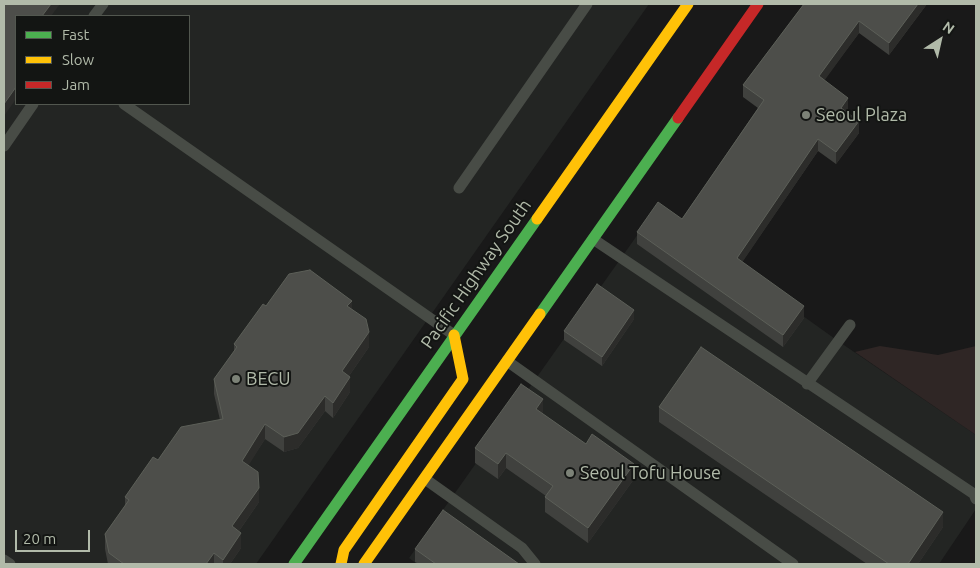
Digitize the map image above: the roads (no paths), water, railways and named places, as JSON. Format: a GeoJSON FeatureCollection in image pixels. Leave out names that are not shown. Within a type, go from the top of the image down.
{"type":"FeatureCollection","features":[{"type":"Feature","properties":{"kind":"main road","name":"Pacific Highway South"},"geometry":{"type":"LineString","coordinates":[[294,564],[688,4]]}},
{"type":"Feature","properties":{"kind":"main road"},"geometry":{"type":"LineString","coordinates":[[364,564],[758,4]]}},
{"type":"Feature","properties":{"kind":"main road"},"geometry":{"type":"LineString","coordinates":[[341,564],[344,550],[463,379],[454,335]]}},
{"type":"Feature","properties":{"kind":"lane"},"geometry":{"type":"LineString","coordinates":[[95,15],[103,4]]}},
{"type":"Feature","properties":{"kind":"lane"},"geometry":{"type":"LineString","coordinates":[[459,188],[587,4]]}},
{"type":"Feature","properties":{"kind":"lane"},"geometry":{"type":"LineString","coordinates":[[4,146],[32,105]]}},
{"type":"Feature","properties":{"kind":"lane"},"geometry":{"type":"LineString","coordinates":[[125,105],[454,335]]}},
{"type":"Feature","properties":{"kind":"lane"},"geometry":{"type":"LineString","coordinates":[[593,239],[974,494],[976,498]]}},
{"type":"Feature","properties":{"kind":"lane"},"geometry":{"type":"LineString","coordinates":[[807,384],[850,325]]}},
{"type":"Feature","properties":{"kind":"lane"},"geometry":{"type":"LineString","coordinates":[[507,361],[793,564]]}},
{"type":"Feature","properties":{"kind":"lane"},"geometry":{"type":"LineString","coordinates":[[425,478],[522,548],[535,564]]}},
{"type":"Feature","properties":{"kind":"lane"},"geometry":{"type":"LineString","coordinates":[[4,560],[10,564]]}},
{"type":"Feature","properties":{"kind":"place","name":"Seoul Plaza"},"geometry":{"type":"Point","coordinates":[806,115]}},
{"type":"Feature","properties":{"kind":"place","name":"BECU"},"geometry":{"type":"Point","coordinates":[236,379]}},
{"type":"Feature","properties":{"kind":"place","name":"Seoul Tofu House"},"geometry":{"type":"Point","coordinates":[570,473]}}]}
